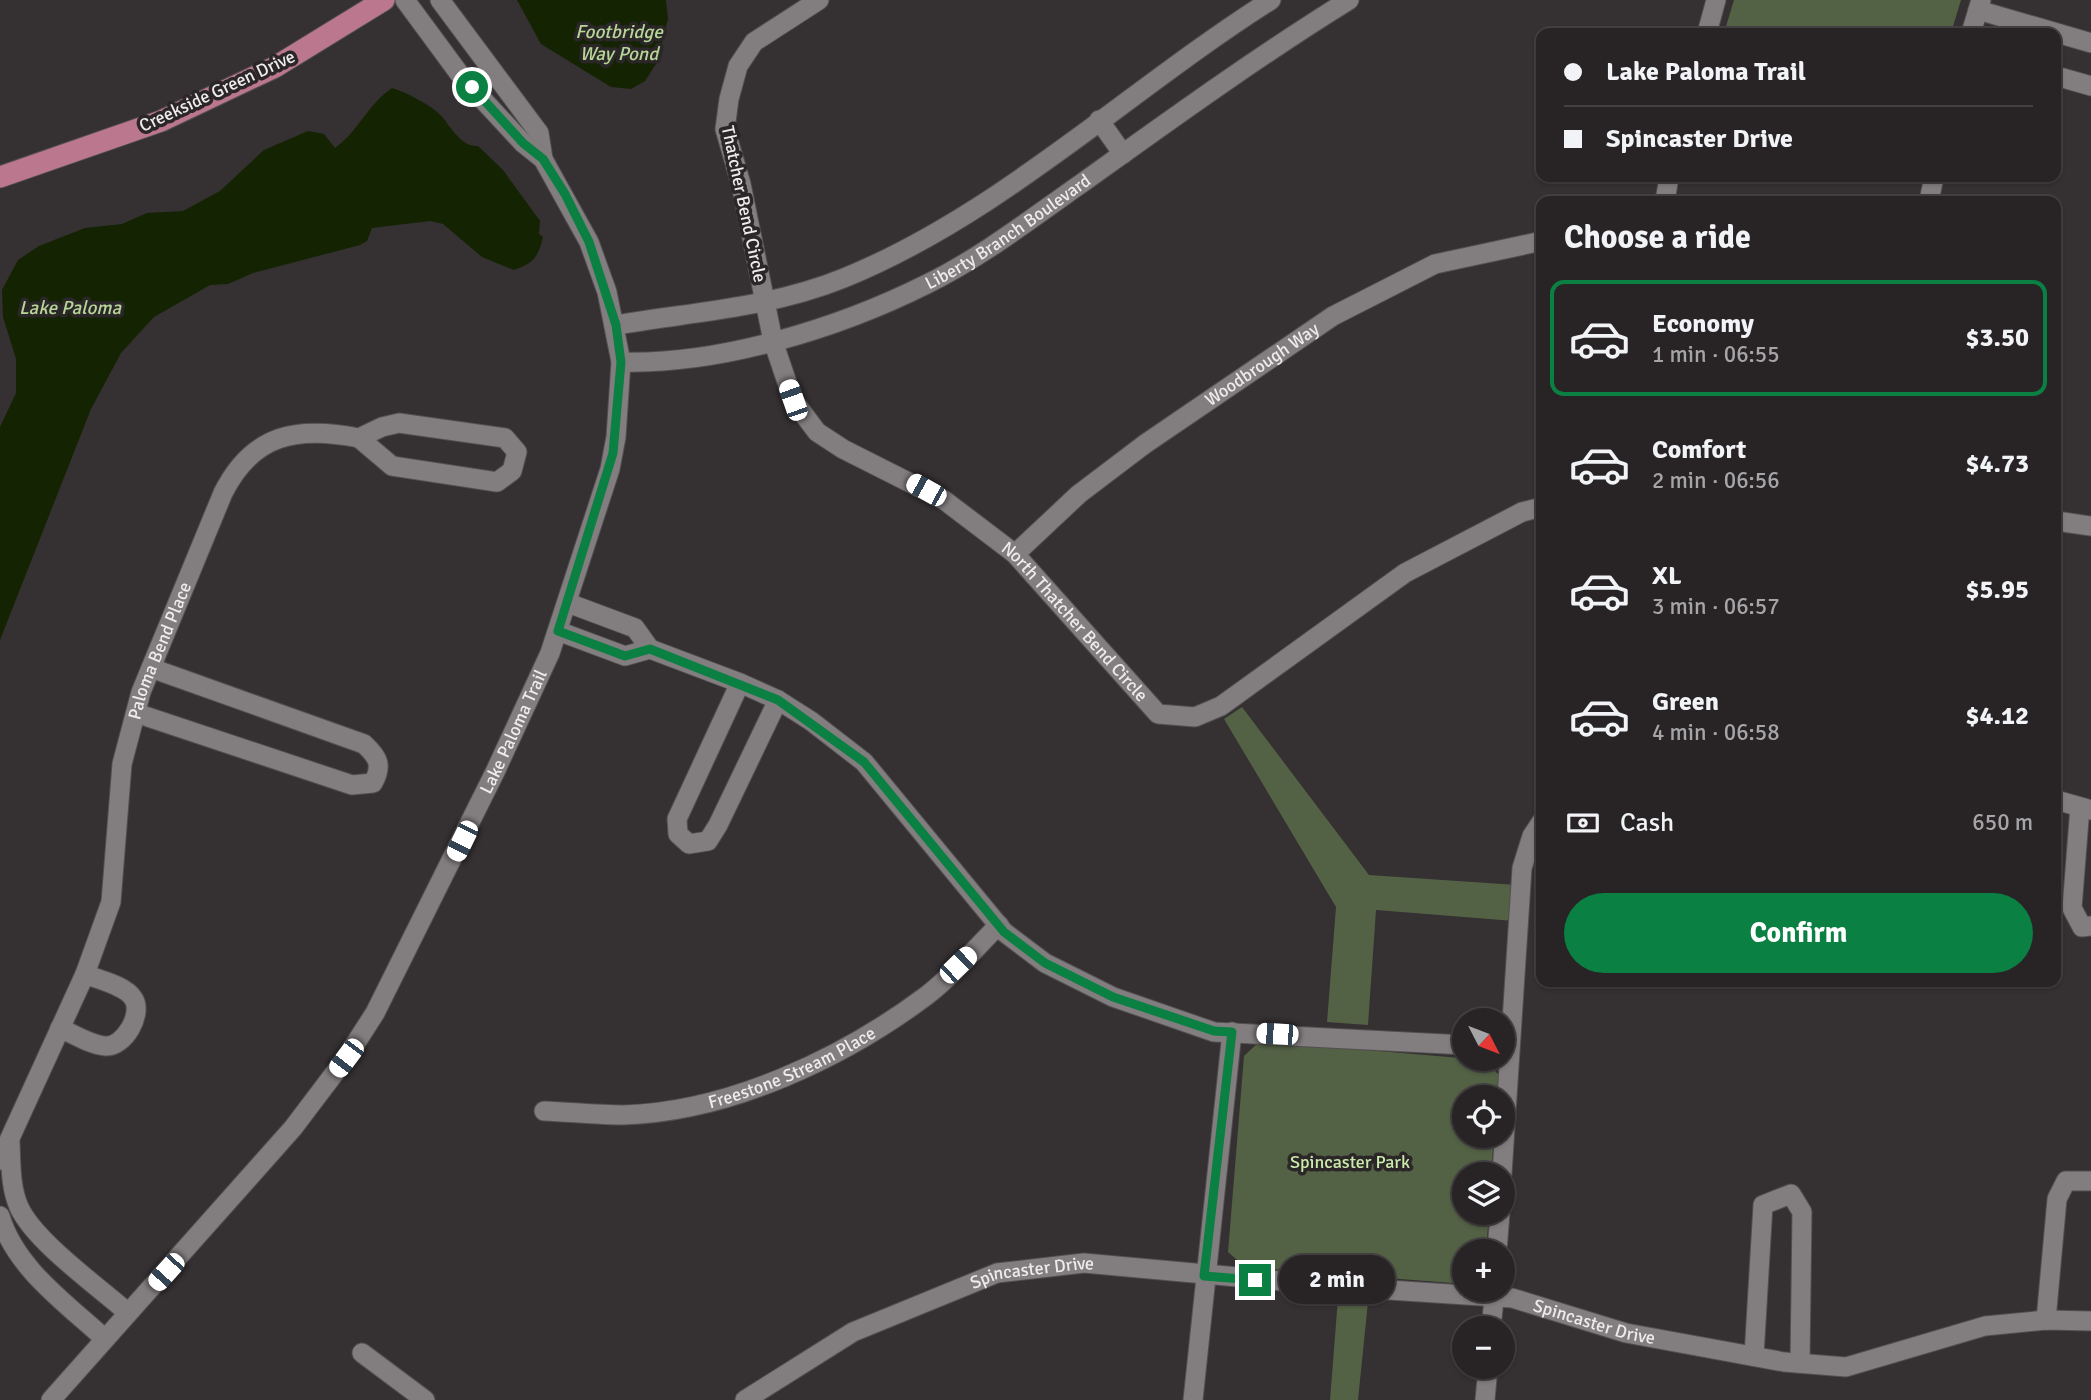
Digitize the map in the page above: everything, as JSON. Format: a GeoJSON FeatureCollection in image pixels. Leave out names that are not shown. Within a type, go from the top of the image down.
{"type":"FeatureCollection","features":[{"type":"Feature","properties":{"kind":"main road","name":"Creekside Green Drive"},"geometry":{"type":"LineString","coordinates":[[0,177],[160,121],[275,67],[384,0]]}},
{"type":"Feature","properties":{"kind":"street","name":"Lake Paloma Trail"},"geometry":{"type":"LineString","coordinates":[[405,0],[461,76],[523,143],[543,159]]}},
{"type":"Feature","properties":{"kind":"street","name":"Lake Paloma Trail"},"geometry":{"type":"LineString","coordinates":[[51,1400],[293,1128],[346,1058],[374,1013],[495,772],[558,631],[610,469],[616,437],[621,362],[616,325],[589,242],[543,159],[539,132],[440,0]]}},
{"type":"Feature","properties":{"kind":"street","name":"Thatcher Bend Circle"},"geometry":{"type":"LineString","coordinates":[[769,323],[741,184],[725,129],[729,99],[738,66],[754,42],[819,0]]}},
{"type":"Feature","properties":{"kind":"street","name":"Liberty Branch Boulevard"},"geometry":{"type":"LineString","coordinates":[[621,362],[642,363],[715,353],[843,278],[912,247],[979,205],[1271,0]]}},
{"type":"Feature","properties":{"kind":"street","name":"Liberty Branch Boulevard"},"geometry":{"type":"LineString","coordinates":[[616,325],[769,323],[856,314],[928,284],[1002,239],[1282,41],[1349,0]]}},
{"type":"Feature","properties":{"kind":"street"},"geometry":{"type":"LineString","coordinates":[[1708,28],[1716,0]]}},
{"type":"Feature","properties":{"kind":"street"},"geometry":{"type":"LineString","coordinates":[[1973,28],[1980,5],[2047,28]]}},
{"type":"Feature","properties":{"kind":"street"},"geometry":{"type":"LineString","coordinates":[[2061,33],[2091,43]]}},
{"type":"Feature","properties":{"kind":"street"},"geometry":{"type":"LineString","coordinates":[[2061,77],[2091,86]]}},
{"type":"Feature","properties":{"kind":"street"},"geometry":{"type":"LineString","coordinates":[[1099,120],[1122,154]]}},
{"type":"Feature","properties":{"kind":"street","name":"Woodbrough Way"},"geometry":{"type":"LineString","coordinates":[[1015,554],[1079,494],[1145,444],[1333,316],[1435,264],[1536,242]]}},
{"type":"Feature","properties":{"kind":"street","name":"North Thatcher Bend Circle"},"geometry":{"type":"LineString","coordinates":[[769,323],[793,400],[817,432],[843,449],[944,500],[1015,554],[1158,714],[1195,717],[1221,706],[1405,573],[1522,512],[1536,508]]}},
{"type":"Feature","properties":{"kind":"street","name":"Paloma Bend Place"},"geometry":{"type":"LineString","coordinates":[[0,1160],[85,974],[111,902],[122,764],[136,713],[151,668],[233,472],[250,454],[275,440],[303,431],[359,438],[382,427],[399,424],[505,438],[517,452],[512,471],[497,482],[392,466],[359,438]]}},
{"type":"Feature","properties":{"kind":"street"},"geometry":{"type":"LineString","coordinates":[[2061,522],[2091,526]]}},
{"type":"Feature","properties":{"kind":"street"},"geometry":{"type":"LineString","coordinates":[[568,603],[635,628],[650,649],[778,700],[864,762],[999,925],[1045,963],[1113,997],[1214,1031],[1452,1044]]}},
{"type":"Feature","properties":{"kind":"street"},"geometry":{"type":"LineString","coordinates":[[558,631],[625,656],[650,649]]}},
{"type":"Feature","properties":{"kind":"street"},"geometry":{"type":"LineString","coordinates":[[136,713],[352,785],[373,783],[380,771],[377,756],[364,744],[151,668]]}},
{"type":"Feature","properties":{"kind":"street"},"geometry":{"type":"LineString","coordinates":[[740,683],[677,820],[678,834],[689,844],[708,841],[718,825],[778,700]]}},
{"type":"Feature","properties":{"kind":"street"},"geometry":{"type":"LineString","coordinates":[[2061,801],[2085,808],[2072,908],[2082,927],[2091,926]]}},
{"type":"Feature","properties":{"kind":"street"},"geometry":{"type":"LineString","coordinates":[[1510,1008],[1522,867],[1536,830]]}},
{"type":"Feature","properties":{"kind":"street","name":"Freestone Stream Place"},"geometry":{"type":"LineString","coordinates":[[544,1111],[624,1115],[678,1109],[783,1080],[855,1042],[928,995],[999,925]]}},
{"type":"Feature","properties":{"kind":"street"},"geometry":{"type":"LineString","coordinates":[[60,1028],[104,1047],[116,1045],[126,1036],[137,1009],[135,1000],[128,992],[85,974]]}},
{"type":"Feature","properties":{"kind":"street"},"geometry":{"type":"LineString","coordinates":[[1192,1400],[1232,1032]]}},
{"type":"Feature","properties":{"kind":"street"},"geometry":{"type":"LineString","coordinates":[[1502,1162],[1506,1071]]}},
{"type":"Feature","properties":{"kind":"street","name":"Paloma Bend Place"},"geometry":{"type":"LineString","coordinates":[[9,1137],[12,1175],[19,1206],[35,1231],[128,1313]]}},
{"type":"Feature","properties":{"kind":"street"},"geometry":{"type":"LineString","coordinates":[[2046,1320],[2057,1199],[2066,1181],[2091,1181]]}},
{"type":"Feature","properties":{"kind":"street"},"geometry":{"type":"LineString","coordinates":[[1754,1356],[1763,1205],[1791,1194],[1798,1201],[1802,1212],[1800,1363]]}},
{"type":"Feature","properties":{"kind":"street"},"geometry":{"type":"LineString","coordinates":[[0,1216],[4,1229],[30,1269],[105,1339]]}},
{"type":"Feature","properties":{"kind":"street","name":"Spincaster Drive"},"geometry":{"type":"LineString","coordinates":[[745,1400],[852,1332],[997,1273],[1084,1263],[1204,1276],[1452,1290]]}},
{"type":"Feature","properties":{"kind":"street","name":"Spincaster Drive"},"geometry":{"type":"LineString","coordinates":[[1515,1299],[1626,1333],[1754,1356],[1846,1367],[1985,1326],[2046,1320],[2091,1320]]}},
{"type":"Feature","properties":{"kind":"street"},"geometry":{"type":"LineString","coordinates":[[362,1353],[425,1400]]}},
{"type":"Feature","properties":{"kind":"street"},"geometry":{"type":"LineString","coordinates":[[1485,1400],[1487,1379]]}},
{"type":"Feature","properties":{"kind":"green space"},"geometry":{"type":"Polygon","coordinates":[[[1734,0],[1961,0],[1953,28],[1726,28],[1734,0]]]}},
{"type":"Feature","properties":{"kind":"green space"},"geometry":{"type":"Polygon","coordinates":[[[1242,707],[1369,875],[1517,885],[1514,921],[1376,910],[1368,1025],[1327,1022],[1336,907],[1224,719],[1242,707]]]}},
{"type":"Feature","properties":{"kind":"green space","name":"Spincaster Park"},"geometry":{"type":"Polygon","coordinates":[[[1260,1041],[1452,1057],[1452,1071],[1495,1071],[1499,1075],[1498,1085],[1452,1085],[1452,1148],[1493,1148],[1492,1162],[1452,1162],[1452,1225],[1488,1225],[1487,1239],[1452,1239],[1452,1283],[1245,1267],[1228,1252],[1244,1056],[1260,1041]]]}},
{"type":"Feature","properties":{"kind":"green space"},"geometry":{"type":"Polygon","coordinates":[[[1338,1298],[1368,1302],[1358,1400],[1330,1400],[1338,1298]]]}},
{"type":"Feature","properties":{"kind":"water","name":"Footbridge Way Pond"},"geometry":{"type":"Polygon","coordinates":[[[517,0],[666,0],[668,19],[656,64],[645,81],[631,89],[611,87],[541,44],[517,0]]]}},
{"type":"Feature","properties":{"kind":"water","name":"Lake Paloma"},"geometry":{"type":"Polygon","coordinates":[[[392,88],[436,111],[459,138],[478,146],[503,170],[540,221],[539,234],[543,237],[534,258],[514,270],[482,257],[443,224],[430,221],[372,228],[367,241],[360,245],[253,273],[228,284],[210,285],[154,317],[121,353],[91,409],[0,640],[0,427],[16,393],[16,359],[3,317],[2,290],[18,260],[39,246],[85,228],[122,224],[147,213],[183,211],[220,191],[264,150],[308,131],[324,134],[335,148],[392,88]]]}},
{"type":"Feature","properties":{"kind":"route"},"geometry":{"type":"LineString","coordinates":[[472,87],[523,143],[543,159],[565,194],[589,242],[616,325],[621,362],[620,392],[610,469],[558,631],[625,656],[650,649],[778,700],[811,721],[864,762],[1004,932],[1045,963],[1113,997],[1214,1031],[1232,1032],[1204,1276],[1255,1280]]}}]}
